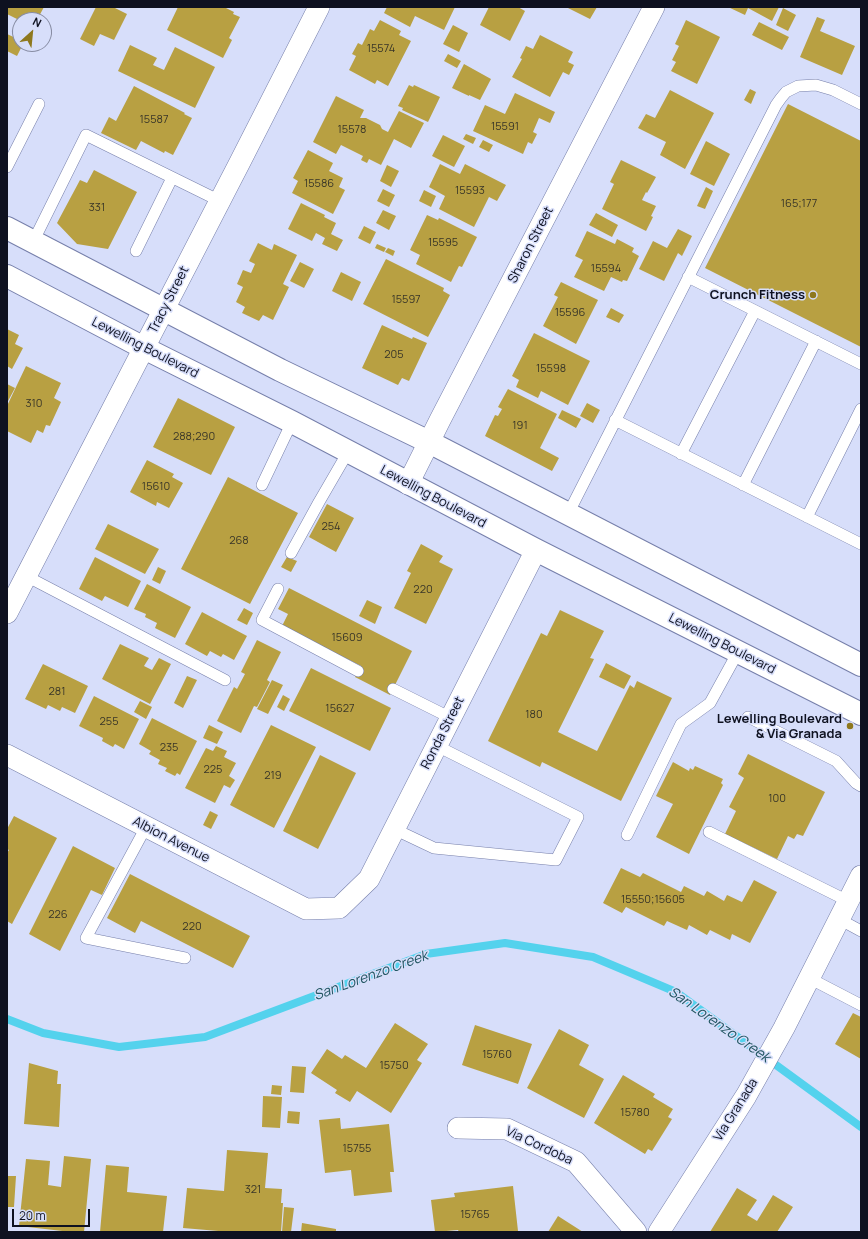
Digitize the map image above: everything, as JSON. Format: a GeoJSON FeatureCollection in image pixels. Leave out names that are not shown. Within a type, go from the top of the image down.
{"type":"FeatureCollection","features":[{"type":"Feature","properties":{"kind":"main road"},"geometry":{"type":"LineString","coordinates":[[7,228],[280,370],[429,442],[861,665]]}},
{"type":"Feature","properties":{"kind":"main road","name":"Lewelling Boulevard"},"geometry":{"type":"LineString","coordinates":[[7,276],[144,348],[292,422],[536,550],[861,714]]}},
{"type":"Feature","properties":{"kind":"street","name":"Tracy Street"},"geometry":{"type":"LineString","coordinates":[[7,613],[319,7]]}},
{"type":"Feature","properties":{"kind":"street","name":"Sharon Street"},"geometry":{"type":"LineString","coordinates":[[408,484],[654,7]]}},
{"type":"Feature","properties":{"kind":"street","name":"Ronda Street"},"geometry":{"type":"LineString","coordinates":[[339,908],[369,879],[536,550]]}},
{"type":"Feature","properties":{"kind":"street","name":"Albion Avenue"},"geometry":{"type":"LineString","coordinates":[[7,755],[306,910],[339,908]]}},
{"type":"Feature","properties":{"kind":"street","name":"Via Granada"},"geometry":{"type":"LineString","coordinates":[[659,1232],[746,1096],[784,1028],[861,876]]}},
{"type":"Feature","properties":{"kind":"street","name":"Via Cordoba"},"geometry":{"type":"LineString","coordinates":[[458,1128],[507,1129],[576,1162],[636,1232]]}},
{"type":"Feature","properties":{"kind":"lane"},"geometry":{"type":"LineString","coordinates":[[568,514],[776,104],[786,92],[798,86],[816,85],[833,90],[861,104]]}},
{"type":"Feature","properties":{"kind":"lane"},"geometry":{"type":"LineString","coordinates":[[7,167],[39,104]]}},
{"type":"Feature","properties":{"kind":"lane"},"geometry":{"type":"LineString","coordinates":[[33,242],[86,135],[220,201]]}},
{"type":"Feature","properties":{"kind":"lane"},"geometry":{"type":"LineString","coordinates":[[136,251],[172,178]]}},
{"type":"Feature","properties":{"kind":"lane"},"geometry":{"type":"LineString","coordinates":[[688,277],[861,364]]}},
{"type":"Feature","properties":{"kind":"lane"},"geometry":{"type":"LineString","coordinates":[[681,454],[755,311]]}},
{"type":"Feature","properties":{"kind":"lane"},"geometry":{"type":"LineString","coordinates":[[743,484],[816,341]]}},
{"type":"Feature","properties":{"kind":"lane"},"geometry":{"type":"LineString","coordinates":[[807,517],[861,409]]}},
{"type":"Feature","properties":{"kind":"lane"},"geometry":{"type":"LineString","coordinates":[[615,420],[861,544]]}},
{"type":"Feature","properties":{"kind":"lane"},"geometry":{"type":"LineString","coordinates":[[262,486],[292,422]]}},
{"type":"Feature","properties":{"kind":"lane"},"geometry":{"type":"LineString","coordinates":[[291,553],[348,452]]}},
{"type":"Feature","properties":{"kind":"lane"},"geometry":{"type":"LineString","coordinates":[[26,576],[225,680]]}},
{"type":"Feature","properties":{"kind":"lane"},"geometry":{"type":"LineString","coordinates":[[278,589],[262,620],[358,671]]}},
{"type":"Feature","properties":{"kind":"lane"},"geometry":{"type":"LineString","coordinates":[[627,835],[681,724],[710,703],[738,652]]}},
{"type":"Feature","properties":{"kind":"lane"},"geometry":{"type":"LineString","coordinates":[[393,689],[451,718]]}},
{"type":"Feature","properties":{"kind":"lane"},"geometry":{"type":"LineString","coordinates":[[748,717],[836,761],[856,783],[861,786]]}},
{"type":"Feature","properties":{"kind":"lane"},"geometry":{"type":"LineString","coordinates":[[394,829],[434,848],[556,860],[578,816],[436,746]]}},
{"type":"Feature","properties":{"kind":"lane"},"geometry":{"type":"LineString","coordinates":[[146,827],[86,938],[185,958]]}},
{"type":"Feature","properties":{"kind":"lane"},"geometry":{"type":"LineString","coordinates":[[709,832],[848,901]]}},
{"type":"Feature","properties":{"kind":"lane"},"geometry":{"type":"LineString","coordinates":[[839,920],[861,931]]}},
{"type":"Feature","properties":{"kind":"lane"},"geometry":{"type":"LineString","coordinates":[[809,978],[861,1005]]}},
{"type":"Feature","properties":{"kind":"building"},"geometry":{"type":"Polygon","coordinates":[[[7,7],[44,7],[41,12],[12,12],[12,16],[7,14],[7,7]]]}},
{"type":"Feature","properties":{"kind":"building"},"geometry":{"type":"Polygon","coordinates":[[[96,7],[113,7],[127,14],[114,40],[100,34],[94,46],[80,39],[96,7]]]}},
{"type":"Feature","properties":{"kind":"building"},"geometry":{"type":"Polygon","coordinates":[[[178,7],[224,7],[240,17],[229,38],[232,40],[223,58],[167,30],[178,7]]]}},
{"type":"Feature","properties":{"kind":"building"},"geometry":{"type":"Polygon","coordinates":[[[387,7],[455,7],[444,30],[415,16],[410,27],[384,13],[387,7]]]}},
{"type":"Feature","properties":{"kind":"building"},"geometry":{"type":"Polygon","coordinates":[[[489,7],[518,7],[525,11],[510,41],[480,25],[489,7]]]}},
{"type":"Feature","properties":{"kind":"building"},"geometry":{"type":"Polygon","coordinates":[[[566,7],[597,7],[590,19],[566,7]]]}},
{"type":"Feature","properties":{"kind":"building"},"geometry":{"type":"Polygon","coordinates":[[[728,7],[779,7],[772,21],[748,8],[745,15],[728,7]]]}},
{"type":"Feature","properties":{"kind":"building"},"geometry":{"type":"Polygon","coordinates":[[[783,8],[796,15],[788,31],[776,25],[783,8]]]}},
{"type":"Feature","properties":{"kind":"building"},"geometry":{"type":"Polygon","coordinates":[[[817,17],[825,20],[820,31],[855,46],[842,75],[800,57],[817,17]]]}},
{"type":"Feature","properties":{"kind":"building"},"geometry":{"type":"Polygon","coordinates":[[[380,20],[401,31],[399,35],[411,41],[388,86],[377,80],[375,84],[349,70],[356,56],[352,54],[358,43],[362,45],[370,29],[374,31],[380,20]]]}},
{"type":"Feature","properties":{"kind":"building"},"geometry":{"type":"Polygon","coordinates":[[[686,20],[720,37],[697,84],[671,71],[676,62],[672,60],[679,46],[675,44],[686,20]]]}},
{"type":"Feature","properties":{"kind":"building"},"geometry":{"type":"Polygon","coordinates":[[[759,22],[789,37],[782,50],[752,35],[759,22]]]}},
{"type":"Feature","properties":{"kind":"building"},"geometry":{"type":"Polygon","coordinates":[[[453,25],[468,33],[459,52],[443,44],[453,25]]]}},
{"type":"Feature","properties":{"kind":"building"},"geometry":{"type":"Polygon","coordinates":[[[7,34],[12,36],[12,52],[19,52],[17,56],[7,51],[7,34]]]}},
{"type":"Feature","properties":{"kind":"building"},"geometry":{"type":"Polygon","coordinates":[[[540,35],[573,52],[568,62],[574,65],[569,75],[563,72],[550,97],[512,77],[522,59],[520,58],[526,46],[533,49],[540,35]]]}},
{"type":"Feature","properties":{"kind":"building"},"geometry":{"type":"Polygon","coordinates":[[[130,45],[157,58],[153,65],[164,70],[175,47],[215,67],[195,108],[118,71],[130,45]]]}},
{"type":"Feature","properties":{"kind":"building"},"geometry":{"type":"Polygon","coordinates":[[[448,54],[461,61],[457,68],[444,61],[448,54]]]}},
{"type":"Feature","properties":{"kind":"building"},"geometry":{"type":"Polygon","coordinates":[[[464,64],[491,79],[480,100],[452,88],[464,64]]]}},
{"type":"Feature","properties":{"kind":"building"},"geometry":{"type":"Polygon","coordinates":[[[409,85],[413,87],[414,85],[440,97],[428,122],[402,110],[403,108],[398,106],[409,85]]]}},
{"type":"Feature","properties":{"kind":"building"},"geometry":{"type":"Polygon","coordinates":[[[134,86],[192,118],[173,155],[165,151],[164,153],[141,141],[136,150],[101,133],[109,117],[116,121],[134,86]]]}},
{"type":"Feature","properties":{"kind":"building"},"geometry":{"type":"Polygon","coordinates":[[[750,89],[756,92],[751,104],[744,100],[750,89]]]}},
{"type":"Feature","properties":{"kind":"building"},"geometry":{"type":"Polygon","coordinates":[[[670,90],[714,113],[685,169],[660,155],[666,142],[638,128],[646,114],[655,118],[670,90]]]}},
{"type":"Feature","properties":{"kind":"building"},"geometry":{"type":"Polygon","coordinates":[[[515,93],[555,112],[550,123],[539,118],[533,132],[537,134],[532,144],[528,142],[523,154],[473,131],[485,105],[505,114],[515,93]]]}},
{"type":"Feature","properties":{"kind":"building"},"geometry":{"type":"Polygon","coordinates":[[[336,96],[364,110],[360,118],[366,118],[380,125],[382,129],[388,132],[399,111],[424,123],[411,148],[394,139],[381,165],[369,159],[367,163],[361,160],[363,156],[341,145],[336,154],[313,142],[336,96]]]}},
{"type":"Feature","properties":{"kind":"building"},"geometry":{"type":"Polygon","coordinates":[[[788,104],[861,141],[861,347],[705,268],[788,104]]]}},
{"type":"Feature","properties":{"kind":"building"},"geometry":{"type":"Polygon","coordinates":[[[466,134],[476,138],[473,144],[463,139],[466,134]]]}},
{"type":"Feature","properties":{"kind":"building"},"geometry":{"type":"Polygon","coordinates":[[[443,135],[465,146],[454,167],[432,156],[443,135]]]}},
{"type":"Feature","properties":{"kind":"building"},"geometry":{"type":"Polygon","coordinates":[[[483,140],[493,145],[489,152],[479,147],[483,140]]]}},
{"type":"Feature","properties":{"kind":"building"},"geometry":{"type":"Polygon","coordinates":[[[706,141],[730,154],[714,186],[690,174],[706,141]]]}},
{"type":"Feature","properties":{"kind":"building"},"geometry":{"type":"Polygon","coordinates":[[[308,150],[333,163],[329,171],[343,178],[339,187],[345,190],[333,214],[292,193],[298,181],[293,178],[308,150]]]}},
{"type":"Feature","properties":{"kind":"building"},"geometry":{"type":"Polygon","coordinates":[[[621,160],[656,177],[642,200],[656,206],[651,216],[653,217],[646,231],[602,209],[614,184],[610,182],[621,160]]]}},
{"type":"Feature","properties":{"kind":"building"},"geometry":{"type":"Polygon","coordinates":[[[440,164],[460,174],[465,164],[506,185],[497,201],[489,197],[474,227],[439,209],[445,196],[429,187],[440,164]]]}},
{"type":"Feature","properties":{"kind":"building"},"geometry":{"type":"Polygon","coordinates":[[[387,165],[399,171],[391,187],[380,181],[387,165]]]}},
{"type":"Feature","properties":{"kind":"building"},"geometry":{"type":"Polygon","coordinates":[[[94,170],[137,192],[108,249],[77,244],[57,223],[80,180],[87,183],[94,170]]]}},
{"type":"Feature","properties":{"kind":"building"},"geometry":{"type":"Polygon","coordinates":[[[706,187],[713,191],[705,209],[697,206],[706,187]]]}},
{"type":"Feature","properties":{"kind":"building"},"geometry":{"type":"Polygon","coordinates":[[[383,189],[395,195],[389,207],[377,201],[383,189]]]}},
{"type":"Feature","properties":{"kind":"building"},"geometry":{"type":"Polygon","coordinates":[[[424,190],[436,196],[431,207],[419,201],[424,190]]]}},
{"type":"Feature","properties":{"kind":"building"},"geometry":{"type":"Polygon","coordinates":[[[301,203],[325,215],[324,217],[336,223],[331,234],[343,240],[337,251],[322,244],[325,238],[316,233],[312,241],[288,229],[301,203]]]}},
{"type":"Feature","properties":{"kind":"building"},"geometry":{"type":"Polygon","coordinates":[[[383,210],[396,216],[389,230],[376,223],[383,210]]]}},
{"type":"Feature","properties":{"kind":"building"},"geometry":{"type":"Polygon","coordinates":[[[596,213],[618,225],[612,237],[589,225],[596,213]]]}},
{"type":"Feature","properties":{"kind":"building"},"geometry":{"type":"Polygon","coordinates":[[[427,215],[438,220],[439,218],[477,237],[462,267],[459,266],[451,282],[416,264],[420,255],[410,250],[427,215]]]}},
{"type":"Feature","properties":{"kind":"building"},"geometry":{"type":"Polygon","coordinates":[[[364,226],[376,232],[370,244],[358,238],[364,226]]]}},
{"type":"Feature","properties":{"kind":"building"},"geometry":{"type":"Polygon","coordinates":[[[678,229],[692,236],[682,256],[678,253],[664,281],[639,269],[653,241],[667,248],[678,229]]]}},
{"type":"Feature","properties":{"kind":"building"},"geometry":{"type":"Polygon","coordinates":[[[587,231],[615,244],[617,239],[634,248],[632,252],[639,256],[627,281],[623,280],[622,282],[611,277],[604,291],[574,277],[583,260],[575,256],[587,231]]]}},
{"type":"Feature","properties":{"kind":"building"},"geometry":{"type":"Polygon","coordinates":[[[258,243],[272,250],[274,244],[297,255],[283,284],[289,287],[273,320],[263,315],[259,321],[242,313],[245,307],[236,302],[243,287],[237,284],[243,270],[251,273],[255,264],[249,261],[258,243]]]}},
{"type":"Feature","properties":{"kind":"building"},"geometry":{"type":"Polygon","coordinates":[[[377,244],[386,248],[384,252],[375,248],[377,244]]]}},
{"type":"Feature","properties":{"kind":"building"},"geometry":{"type":"Polygon","coordinates":[[[388,248],[395,251],[393,256],[385,252],[388,248]]]}},
{"type":"Feature","properties":{"kind":"building"},"geometry":{"type":"Polygon","coordinates":[[[386,259],[444,288],[443,291],[450,295],[428,337],[363,304],[386,259]]]}},
{"type":"Feature","properties":{"kind":"building"},"geometry":{"type":"Polygon","coordinates":[[[300,262],[314,269],[304,288],[290,281],[300,262]]]}},
{"type":"Feature","properties":{"kind":"building"},"geometry":{"type":"Polygon","coordinates":[[[341,272],[361,282],[352,301],[332,291],[341,272]]]}},
{"type":"Feature","properties":{"kind":"building"},"geometry":{"type":"Polygon","coordinates":[[[561,282],[598,300],[576,344],[543,326],[558,297],[554,295],[561,282]]]}},
{"type":"Feature","properties":{"kind":"building"},"geometry":{"type":"Polygon","coordinates":[[[611,308],[624,315],[619,323],[606,317],[611,308]]]}},
{"type":"Feature","properties":{"kind":"building"},"geometry":{"type":"Polygon","coordinates":[[[382,325],[412,339],[413,337],[427,343],[409,381],[402,378],[398,385],[362,368],[382,325]]]}},
{"type":"Feature","properties":{"kind":"building"},"geometry":{"type":"Polygon","coordinates":[[[7,329],[19,335],[15,344],[23,348],[12,369],[7,366],[7,329]]]}},
{"type":"Feature","properties":{"kind":"building"},"geometry":{"type":"Polygon","coordinates":[[[534,333],[590,361],[568,405],[541,391],[538,398],[516,387],[519,380],[512,376],[534,333]]]}},
{"type":"Feature","properties":{"kind":"building"},"geometry":{"type":"Polygon","coordinates":[[[26,366],[61,383],[54,398],[61,402],[50,426],[46,425],[43,433],[37,430],[31,443],[7,431],[7,406],[26,366]]]}},
{"type":"Feature","properties":{"kind":"building"},"geometry":{"type":"Polygon","coordinates":[[[7,384],[15,388],[7,403],[7,384]]]}},
{"type":"Feature","properties":{"kind":"building"},"geometry":{"type":"Polygon","coordinates":[[[508,389],[557,414],[540,448],[559,458],[552,471],[485,436],[495,415],[498,416],[502,409],[498,407],[508,389]]]}},
{"type":"Feature","properties":{"kind":"building"},"geometry":{"type":"Polygon","coordinates":[[[178,398],[235,427],[211,475],[153,447],[178,398]]]}},
{"type":"Feature","properties":{"kind":"building"},"geometry":{"type":"Polygon","coordinates":[[[587,403],[600,410],[593,423],[580,416],[587,403]]]}},
{"type":"Feature","properties":{"kind":"building"},"geometry":{"type":"Polygon","coordinates":[[[562,410],[581,419],[576,428],[558,418],[562,410]]]}},
{"type":"Feature","properties":{"kind":"building"},"geometry":{"type":"Polygon","coordinates":[[[147,460],[174,474],[172,477],[183,483],[169,508],[157,502],[156,506],[130,492],[147,460]]]}},
{"type":"Feature","properties":{"kind":"building"},"geometry":{"type":"Polygon","coordinates":[[[228,477],[298,513],[250,604],[181,569],[228,477]]]}},
{"type":"Feature","properties":{"kind":"building"},"geometry":{"type":"Polygon","coordinates":[[[327,504],[354,518],[336,552],[309,537],[327,504]]]}},
{"type":"Feature","properties":{"kind":"building"},"geometry":{"type":"Polygon","coordinates":[[[108,524],[159,549],[145,574],[95,549],[108,524]]]}},
{"type":"Feature","properties":{"kind":"building"},"geometry":{"type":"Polygon","coordinates":[[[421,544],[443,556],[439,562],[453,569],[426,624],[394,608],[411,573],[407,571],[421,544]]]}},
{"type":"Feature","properties":{"kind":"building"},"geometry":{"type":"Polygon","coordinates":[[[95,557],[141,581],[128,607],[105,596],[102,601],[79,589],[95,557]]]}},
{"type":"Feature","properties":{"kind":"building"},"geometry":{"type":"Polygon","coordinates":[[[287,557],[297,561],[291,572],[281,567],[287,557]]]}},
{"type":"Feature","properties":{"kind":"building"},"geometry":{"type":"Polygon","coordinates":[[[158,567],[166,571],[160,584],[152,580],[158,567]]]}},
{"type":"Feature","properties":{"kind":"building"},"geometry":{"type":"Polygon","coordinates":[[[147,584],[191,607],[175,638],[155,628],[157,623],[145,617],[146,614],[134,609],[147,584]]]}},
{"type":"Feature","properties":{"kind":"building"},"geometry":{"type":"Polygon","coordinates":[[[289,588],[412,651],[390,695],[355,677],[361,666],[282,626],[288,614],[278,609],[289,588]]]}},
{"type":"Feature","properties":{"kind":"building"},"geometry":{"type":"Polygon","coordinates":[[[367,600],[382,607],[375,624],[359,616],[367,600]]]}},
{"type":"Feature","properties":{"kind":"building"},"geometry":{"type":"Polygon","coordinates":[[[244,608],[253,613],[247,625],[237,620],[244,608]]]}},
{"type":"Feature","properties":{"kind":"building"},"geometry":{"type":"Polygon","coordinates":[[[560,610],[604,631],[590,658],[594,659],[558,732],[597,751],[630,685],[634,688],[637,681],[672,698],[621,801],[542,762],[540,767],[488,741],[541,633],[547,636],[560,610]]]}},
{"type":"Feature","properties":{"kind":"building"},"geometry":{"type":"Polygon","coordinates":[[[202,612],[247,636],[234,660],[223,654],[221,657],[210,651],[207,656],[185,644],[202,612]]]}},
{"type":"Feature","properties":{"kind":"building"},"geometry":{"type":"Polygon","coordinates":[[[257,640],[281,652],[267,680],[270,682],[257,707],[254,706],[241,733],[217,721],[234,687],[237,689],[245,674],[241,672],[257,640]]]}},
{"type":"Feature","properties":{"kind":"building"},"geometry":{"type":"Polygon","coordinates":[[[120,644],[149,658],[144,666],[152,670],[159,658],[171,664],[150,704],[102,679],[120,644]]]}},
{"type":"Feature","properties":{"kind":"building"},"geometry":{"type":"Polygon","coordinates":[[[606,663],[631,676],[624,689],[599,677],[606,663]]]}},
{"type":"Feature","properties":{"kind":"building"},"geometry":{"type":"Polygon","coordinates":[[[43,664],[88,686],[75,713],[62,707],[60,711],[48,705],[46,709],[25,699],[43,664]]]}},
{"type":"Feature","properties":{"kind":"building"},"geometry":{"type":"Polygon","coordinates":[[[311,668],[391,708],[370,751],[289,711],[311,668]]]}},
{"type":"Feature","properties":{"kind":"building"},"geometry":{"type":"Polygon","coordinates":[[[187,676],[197,680],[183,708],[174,703],[187,676]]]}},
{"type":"Feature","properties":{"kind":"building"},"geometry":{"type":"Polygon","coordinates":[[[272,680],[283,685],[268,714],[257,709],[272,680]]]}},
{"type":"Feature","properties":{"kind":"building"},"geometry":{"type":"Polygon","coordinates":[[[283,695],[290,699],[284,711],[277,707],[283,695]]]}},
{"type":"Feature","properties":{"kind":"building"},"geometry":{"type":"Polygon","coordinates":[[[94,696],[139,719],[124,749],[115,744],[113,747],[102,741],[103,738],[79,726],[94,696]]]}},
{"type":"Feature","properties":{"kind":"building"},"geometry":{"type":"Polygon","coordinates":[[[140,701],[152,707],[146,719],[134,712],[140,701]]]}},
{"type":"Feature","properties":{"kind":"building"},"geometry":{"type":"Polygon","coordinates":[[[152,718],[197,741],[180,775],[177,773],[175,776],[165,771],[167,768],[158,764],[160,760],[149,754],[151,751],[139,744],[152,718]]]}},
{"type":"Feature","properties":{"kind":"building"},"geometry":{"type":"Polygon","coordinates":[[[209,725],[223,732],[217,744],[203,738],[209,725]]]}},
{"type":"Feature","properties":{"kind":"building"},"geometry":{"type":"Polygon","coordinates":[[[271,725],[316,747],[274,828],[230,805],[271,725]]]}},
{"type":"Feature","properties":{"kind":"building"},"geometry":{"type":"Polygon","coordinates":[[[216,746],[227,751],[224,757],[236,763],[229,776],[235,780],[230,788],[224,785],[215,803],[185,788],[206,748],[213,751],[216,746]]]}},
{"type":"Feature","properties":{"kind":"building"},"geometry":{"type":"Polygon","coordinates":[[[748,754],[825,792],[803,836],[797,834],[794,839],[788,836],[777,859],[725,834],[736,811],[729,807],[744,778],[738,774],[748,754]]]}},
{"type":"Feature","properties":{"kind":"building"},"geometry":{"type":"Polygon","coordinates":[[[320,755],[356,773],[318,849],[283,831],[320,755]]]}},
{"type":"Feature","properties":{"kind":"building"},"geometry":{"type":"Polygon","coordinates":[[[673,762],[689,771],[690,768],[693,770],[695,766],[723,779],[721,783],[723,785],[689,854],[656,837],[673,804],[656,796],[673,762]]]}},
{"type":"Feature","properties":{"kind":"building"},"geometry":{"type":"Polygon","coordinates":[[[210,811],[218,815],[211,829],[203,825],[210,811]]]}},
{"type":"Feature","properties":{"kind":"building"},"geometry":{"type":"Polygon","coordinates":[[[14,816],[57,838],[12,924],[7,921],[7,853],[9,850],[7,849],[7,829],[14,816]]]}},
{"type":"Feature","properties":{"kind":"building"},"geometry":{"type":"Polygon","coordinates":[[[73,846],[115,868],[102,895],[91,890],[60,951],[29,934],[73,846]]]}},
{"type":"Feature","properties":{"kind":"building"},"geometry":{"type":"Polygon","coordinates":[[[621,868],[640,877],[643,873],[681,892],[684,886],[704,896],[707,891],[724,901],[727,895],[742,902],[754,880],[777,892],[750,943],[732,934],[730,940],[710,930],[707,935],[689,925],[687,930],[667,921],[664,926],[626,907],[622,913],[603,903],[621,868]]]}},
{"type":"Feature","properties":{"kind":"building"},"geometry":{"type":"Polygon","coordinates":[[[130,874],[250,936],[233,968],[141,921],[135,933],[107,918],[130,874]]]}},
{"type":"Feature","properties":{"kind":"building"},"geometry":{"type":"Polygon","coordinates":[[[853,1013],[861,1017],[861,1059],[835,1044],[853,1013]]]}},
{"type":"Feature","properties":{"kind":"building"},"geometry":{"type":"Polygon","coordinates":[[[395,1023],[428,1044],[417,1060],[422,1063],[391,1113],[357,1091],[350,1102],[335,1093],[337,1090],[311,1073],[327,1049],[342,1059],[345,1055],[366,1068],[395,1023]]]}},
{"type":"Feature","properties":{"kind":"building"},"geometry":{"type":"Polygon","coordinates":[[[475,1025],[532,1044],[518,1084],[462,1065],[475,1025]]]}},
{"type":"Feature","properties":{"kind":"building"},"geometry":{"type":"Polygon","coordinates":[[[559,1029],[589,1045],[579,1065],[604,1079],[584,1118],[527,1088],[559,1029]]]}},
{"type":"Feature","properties":{"kind":"building"},"geometry":{"type":"Polygon","coordinates":[[[29,1063],[58,1071],[57,1084],[61,1084],[59,1127],[24,1124],[29,1063]]]}},
{"type":"Feature","properties":{"kind":"building"},"geometry":{"type":"Polygon","coordinates":[[[292,1066],[306,1067],[304,1093],[290,1092],[292,1066]]]}},
{"type":"Feature","properties":{"kind":"building"},"geometry":{"type":"Polygon","coordinates":[[[623,1075],[655,1094],[653,1097],[673,1109],[668,1117],[672,1119],[652,1151],[648,1149],[645,1154],[594,1123],[623,1075]]]}},
{"type":"Feature","properties":{"kind":"building"},"geometry":{"type":"Polygon","coordinates":[[[272,1085],[282,1086],[281,1095],[271,1094],[272,1085]]]}},
{"type":"Feature","properties":{"kind":"building"},"geometry":{"type":"Polygon","coordinates":[[[263,1096],[282,1097],[280,1128],[262,1127],[263,1096]]]}},
{"type":"Feature","properties":{"kind":"building"},"geometry":{"type":"Polygon","coordinates":[[[288,1111],[300,1112],[299,1124],[287,1123],[288,1111]]]}},
{"type":"Feature","properties":{"kind":"building"},"geometry":{"type":"Polygon","coordinates":[[[340,1118],[341,1129],[389,1124],[394,1172],[390,1172],[392,1192],[354,1196],[351,1170],[325,1173],[319,1120],[340,1118]]]}},
{"type":"Feature","properties":{"kind":"building"},"geometry":{"type":"Polygon","coordinates":[[[227,1150],[268,1153],[265,1188],[282,1189],[281,1203],[283,1203],[281,1232],[230,1232],[183,1228],[187,1188],[224,1191],[227,1150]]]}},
{"type":"Feature","properties":{"kind":"building"},"geometry":{"type":"Polygon","coordinates":[[[64,1156],[91,1159],[84,1232],[19,1226],[26,1159],[50,1161],[48,1185],[61,1187],[64,1156]]]}},
{"type":"Feature","properties":{"kind":"building"},"geometry":{"type":"Polygon","coordinates":[[[106,1165],[129,1167],[127,1192],[167,1196],[163,1232],[100,1232],[106,1165]]]}},
{"type":"Feature","properties":{"kind":"building"},"geometry":{"type":"Polygon","coordinates":[[[7,1176],[16,1176],[14,1207],[7,1207],[7,1176]]]}},
{"type":"Feature","properties":{"kind":"building"},"geometry":{"type":"Polygon","coordinates":[[[513,1186],[518,1231],[459,1232],[458,1230],[435,1232],[431,1200],[455,1197],[454,1193],[513,1186]]]}},
{"type":"Feature","properties":{"kind":"building"},"geometry":{"type":"Polygon","coordinates":[[[737,1188],[757,1200],[747,1215],[757,1221],[773,1195],[793,1207],[777,1232],[710,1232],[737,1188]]]}},
{"type":"Feature","properties":{"kind":"building"},"geometry":{"type":"Polygon","coordinates":[[[284,1207],[294,1208],[291,1232],[282,1232],[284,1207]]]}},
{"type":"Feature","properties":{"kind":"building"},"geometry":{"type":"Polygon","coordinates":[[[558,1216],[583,1232],[548,1232],[558,1216]]]}},
{"type":"Feature","properties":{"kind":"building"},"geometry":{"type":"Polygon","coordinates":[[[302,1223],[336,1229],[336,1232],[301,1232],[302,1223]]]}},
{"type":"Feature","properties":{"kind":"waterway","name":"San Lorenzo Creek"},"geometry":{"type":"LineString","coordinates":[[7,1019],[43,1033],[119,1047],[205,1037],[426,954],[505,943],[593,957],[676,992],[861,1127]]}},
{"type":"Feature","properties":{"kind":"place","name":"Crunch Fitness"},"geometry":{"type":"Point","coordinates":[813,295]}},
{"type":"Feature","properties":{"kind":"place","name":"Lewelling Boulevard & Via Granada"},"geometry":{"type":"Point","coordinates":[850,726]}}]}
